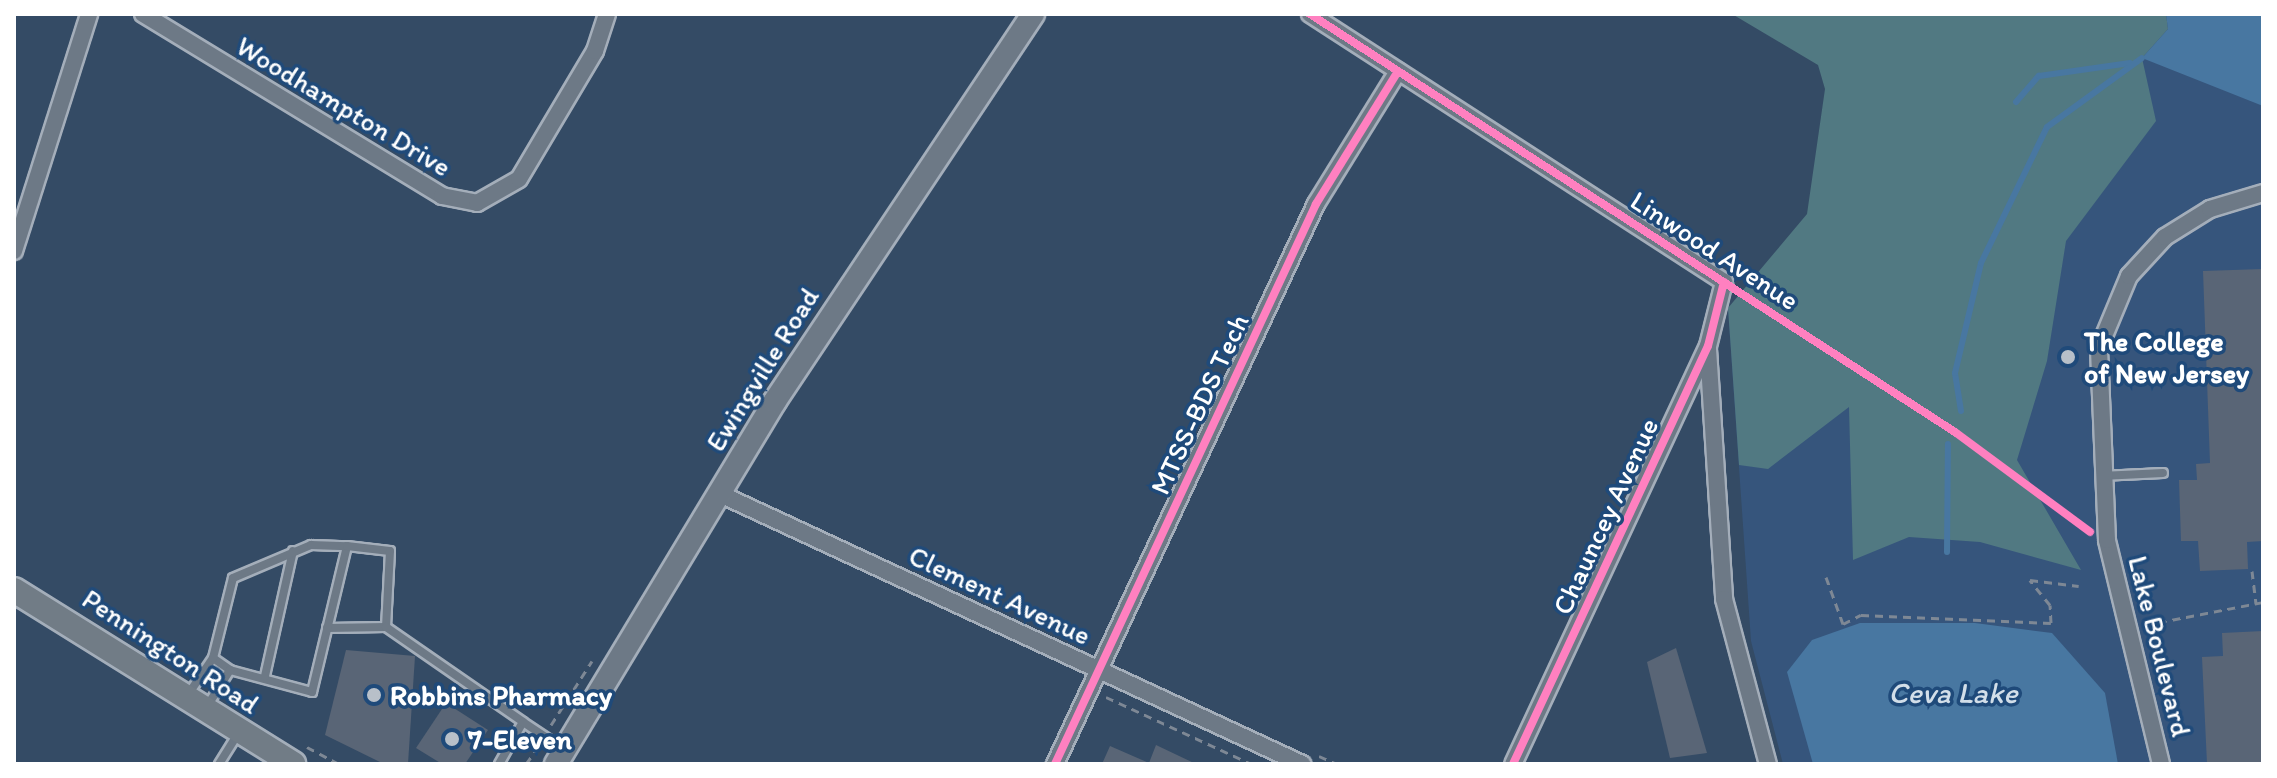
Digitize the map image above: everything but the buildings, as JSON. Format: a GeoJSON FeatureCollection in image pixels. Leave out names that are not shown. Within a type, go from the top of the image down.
{"type":"FeatureCollection","features":[{"type":"Feature","properties":{"kind":"main road","name":"Ewingville Road"},"geometry":{"type":"LineString","coordinates":[[560,757],[875,245],[1033,14]]}},
{"type":"Feature","properties":{"kind":"main road","name":"Pennington Road"},"geometry":{"type":"LineString","coordinates":[[14,590],[293,764]]}},
{"type":"Feature","properties":{"kind":"street"},"geometry":{"type":"LineString","coordinates":[[14,251],[89,14]]}},
{"type":"Feature","properties":{"kind":"street","name":"Woodhampton Drive"},"geometry":{"type":"LineString","coordinates":[[143,14],[458,202],[493,198],[519,179],[595,51],[607,14]]}},
{"type":"Feature","properties":{"kind":"street","name":"Linwood Avenue"},"geometry":{"type":"LineString","coordinates":[[1310,14],[1724,282]]}},
{"type":"Feature","properties":{"kind":"street","name":"MTSS-BDS Tech"},"geometry":{"type":"LineString","coordinates":[[1055,764],[1316,204],[1398,71]]}},
{"type":"Feature","properties":{"kind":"street","name":"Lake Boulevard"},"geometry":{"type":"LineString","coordinates":[[2161,764],[2107,540],[2100,476],[2096,376],[2115,300],[2165,237],[2210,209],[2263,193]]}},
{"type":"Feature","properties":{"kind":"street","name":"Chauncey Avenue"},"geometry":{"type":"LineString","coordinates":[[1513,764],[1708,346],[1724,282]]}},
{"type":"Feature","properties":{"kind":"street"},"geometry":{"type":"LineString","coordinates":[[1708,346],[1724,599],[1768,764]]}},
{"type":"Feature","properties":{"kind":"street","name":"Clement Avenue"},"geometry":{"type":"LineString","coordinates":[[720,494],[1302,764]]}},
{"type":"Feature","properties":{"kind":"lane"},"geometry":{"type":"LineString","coordinates":[[2100,476],[2163,473]]}},
{"type":"Feature","properties":{"kind":"lane"},"geometry":{"type":"LineString","coordinates":[[213,658],[230,670],[265,676],[312,692],[347,546]]}},
{"type":"Feature","properties":{"kind":"lane"},"geometry":{"type":"LineString","coordinates":[[196,703],[213,658],[233,578],[293,551],[347,546],[390,551],[386,627]]}},
{"type":"Feature","properties":{"kind":"lane"},"geometry":{"type":"LineString","coordinates":[[265,676],[293,551]]}},
{"type":"Feature","properties":{"kind":"lane"},"geometry":{"type":"LineString","coordinates":[[327,628],[386,627],[523,722],[560,757]]}},
{"type":"Feature","properties":{"kind":"lane"},"geometry":{"type":"LineString","coordinates":[[196,703],[230,670]]}},
{"type":"Feature","properties":{"kind":"lane"},"geometry":{"type":"LineString","coordinates":[[499,764],[523,722]]}},
{"type":"Feature","properties":{"kind":"lane"},"geometry":{"type":"LineString","coordinates":[[219,764],[239,731]]}},
{"type":"Feature","properties":{"kind":"path"},"geometry":{"type":"LineString","coordinates":[[2252,571],[2256,604]]}},
{"type":"Feature","properties":{"kind":"path"},"geometry":{"type":"LineString","coordinates":[[1826,577],[1843,624],[1861,615],[2051,623],[2050,605],[2030,580],[2079,586]]}},
{"type":"Feature","properties":{"kind":"path"},"geometry":{"type":"LineString","coordinates":[[2129,627],[2263,602]]}},
{"type":"Feature","properties":{"kind":"path"},"geometry":{"type":"LineString","coordinates":[[1089,689],[1252,764]]}},
{"type":"Feature","properties":{"kind":"shaded area","name":"The College of New Jersey"},"geometry":{"type":"Polygon","coordinates":[[[2032,14],[2263,14],[2263,764],[1783,764],[1751,641],[1728,308],[1849,405],[2032,14]]]}},
{"type":"Feature","properties":{"kind":"green space"},"geometry":{"type":"Polygon","coordinates":[[[1732,14],[2166,14],[2168,29],[2142,58],[2156,121],[2066,241],[2047,361],[2017,460],[2081,570],[1980,542],[1909,537],[1853,560],[1849,407],[1768,469],[1739,465],[1728,308],[1807,214],[1825,89],[1818,65],[1732,14]]]}},
{"type":"Feature","properties":{"kind":"water"},"geometry":{"type":"Polygon","coordinates":[[[2166,14],[2263,14],[2263,106],[2142,58],[2168,29],[2166,14]]]}},
{"type":"Feature","properties":{"kind":"water","name":"Ceva Lake"},"geometry":{"type":"Polygon","coordinates":[[[1860,623],[1975,623],[2052,633],[2105,693],[2118,764],[1813,764],[1787,672],[1812,640],[1860,623]]]}},
{"type":"Feature","properties":{"kind":"waterway"},"geometry":{"type":"LineString","coordinates":[[1961,411],[1955,373],[1981,263],[2047,127],[2142,58]]}},
{"type":"Feature","properties":{"kind":"waterway"},"geometry":{"type":"LineString","coordinates":[[2016,102],[2039,76],[2130,63]]}},
{"type":"Feature","properties":{"kind":"waterway"},"geometry":{"type":"LineString","coordinates":[[1947,552],[1948,444]]}},
{"type":"Feature","properties":{"kind":"cycle path"},"geometry":{"type":"LineString","coordinates":[[1310,14],[1955,432],[2090,532]]}},
{"type":"Feature","properties":{"kind":"cycle path"},"geometry":{"type":"LineString","coordinates":[[1055,764],[1316,204],[1398,71]]}},
{"type":"Feature","properties":{"kind":"cycle path"},"geometry":{"type":"LineString","coordinates":[[1513,764],[1708,346],[1724,282]]}},
{"type":"Feature","properties":{"kind":"place","name":"The College of New Jersey"},"geometry":{"type":"Point","coordinates":[2068,357]}},
{"type":"Feature","properties":{"kind":"place","name":"Robbins Pharmacy"},"geometry":{"type":"Point","coordinates":[374,695]}},
{"type":"Feature","properties":{"kind":"place","name":"7-Eleven"},"geometry":{"type":"Point","coordinates":[452,739]}}]}
